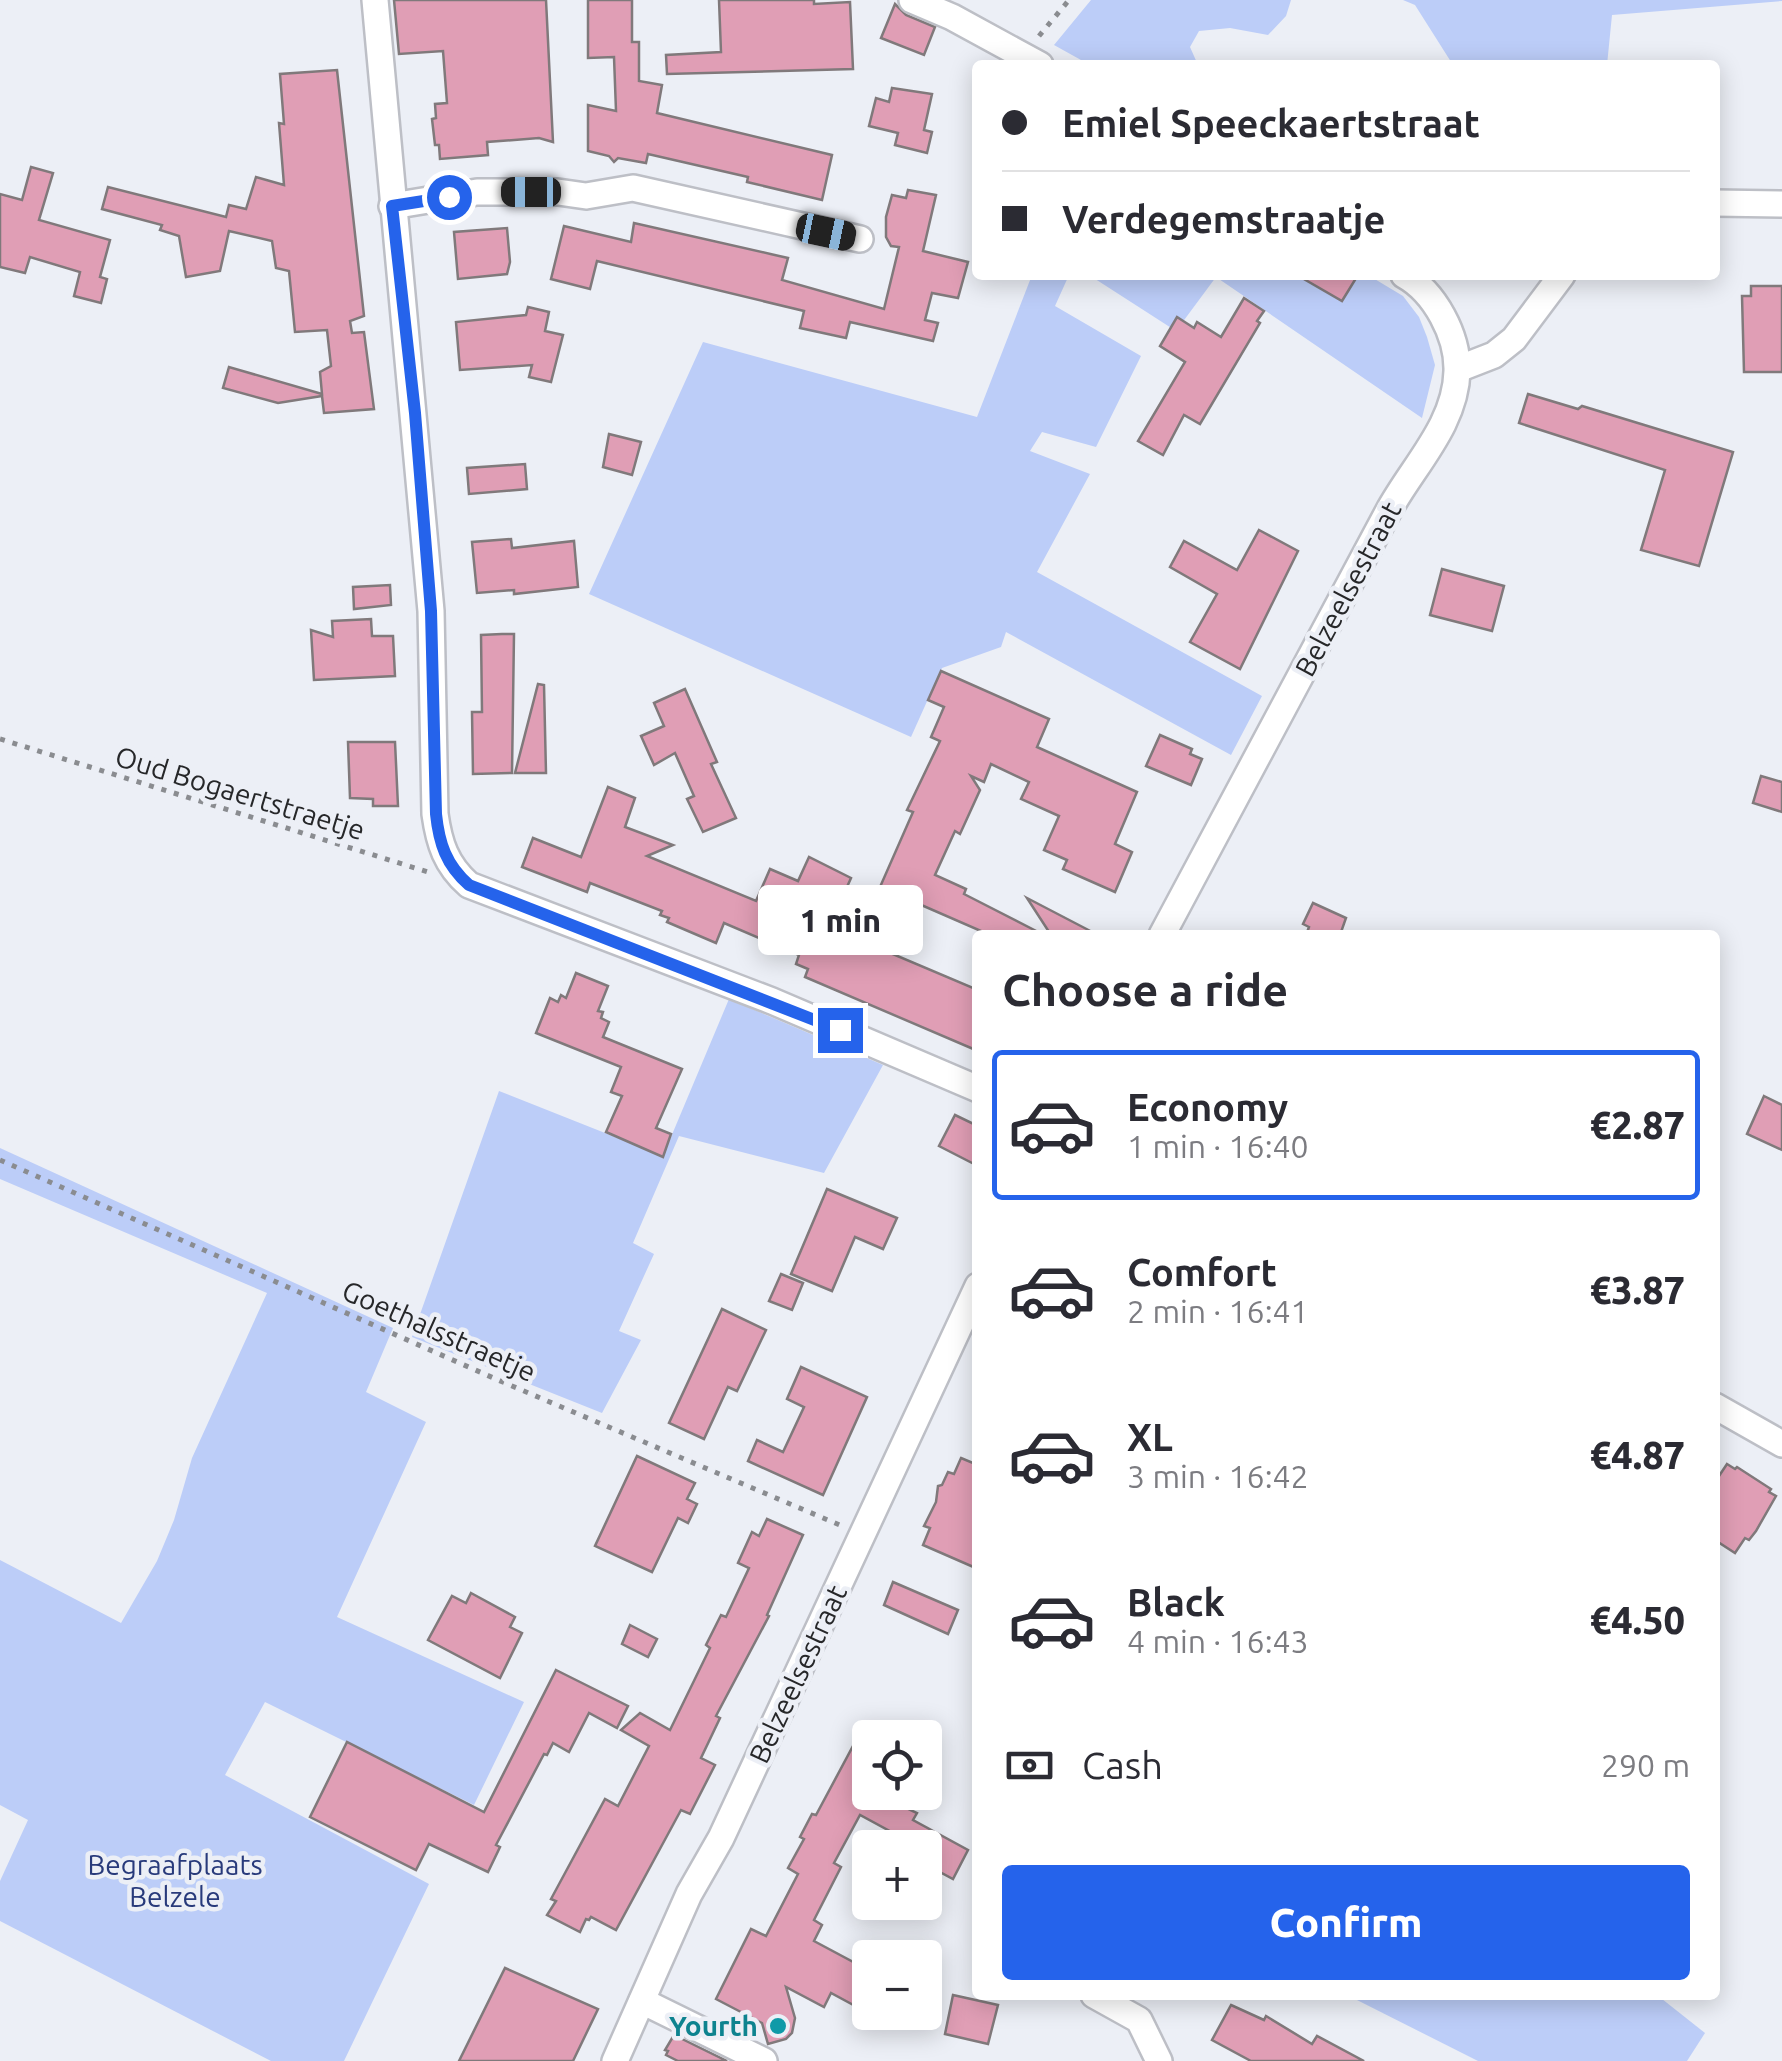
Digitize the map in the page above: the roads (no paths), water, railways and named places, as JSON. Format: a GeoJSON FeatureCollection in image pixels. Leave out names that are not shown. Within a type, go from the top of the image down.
{"type":"FeatureCollection","features":[{"type":"Feature","properties":{"kind":"street"},"geometry":{"type":"LineString","coordinates":[[375,0],[431,611],[436,814],[438,836],[452,870],[469,885],[772,1001],[972,1087]]}},
{"type":"Feature","properties":{"kind":"street"},"geometry":{"type":"LineString","coordinates":[[912,0],[1031,60]]}},
{"type":"Feature","properties":{"kind":"street"},"geometry":{"type":"LineString","coordinates":[[392,206],[477,192],[586,196],[633,188],[860,239]]}},
{"type":"Feature","properties":{"kind":"street"},"geometry":{"type":"LineString","coordinates":[[1720,203],[1782,204]]}},
{"type":"Feature","properties":{"kind":"street"},"geometry":{"type":"LineString","coordinates":[[1411,280],[1428,293],[1440,314],[1452,340],[1458,369],[1494,355],[1514,340],[1558,280]]}},
{"type":"Feature","properties":{"kind":"street","name":"Belzeelsestraat"},"geometry":{"type":"LineString","coordinates":[[1165,930],[1391,506],[1446,419],[1458,369]]}},
{"type":"Feature","properties":{"kind":"street","name":"Belzeelsestraat"},"geometry":{"type":"LineString","coordinates":[[615,2061],[689,1894],[721,1838],[972,1299]]}},
{"type":"Feature","properties":{"kind":"street"},"geometry":{"type":"LineString","coordinates":[[1720,1409],[1782,1444]]}},
{"type":"Feature","properties":{"kind":"street"},"geometry":{"type":"LineString","coordinates":[[1103,2000],[1139,2020],[1159,2061]]}},
{"type":"Feature","properties":{"kind":"street"},"geometry":{"type":"LineString","coordinates":[[642,2001],[764,2061]]}},
{"type":"Feature","properties":{"kind":"place","name":"Yourth"},"geometry":{"type":"Point","coordinates":[778,2026]}},
{"type":"Feature","properties":{"kind":"park label","name":"Begraafplaats Belzele"},"geometry":{"type":"Point","coordinates":[175,1881]}}]}
